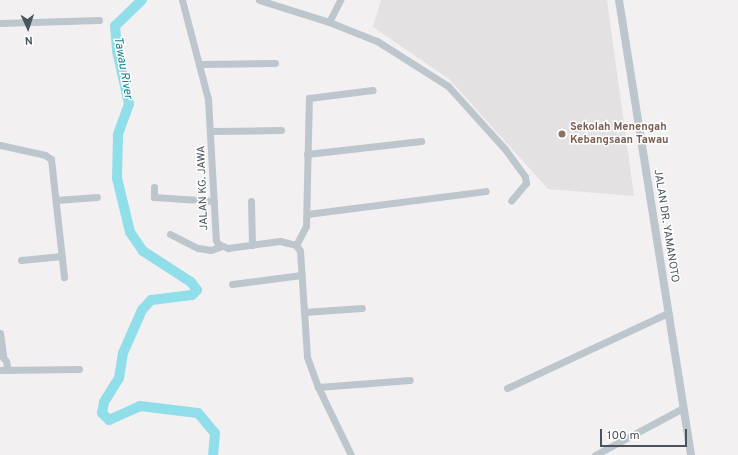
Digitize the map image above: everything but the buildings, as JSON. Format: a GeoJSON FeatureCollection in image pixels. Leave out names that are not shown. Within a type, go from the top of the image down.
{"type":"FeatureCollection","features":[{"type":"Feature","properties":{"kind":"street","name":"JALAN KG. JAWA"},"geometry":{"type":"LineString","coordinates":[[182,0],[206,87],[212,131],[216,240],[222,246]]}},
{"type":"Feature","properties":{"kind":"street"},"geometry":{"type":"LineString","coordinates":[[259,0],[329,22],[377,41],[435,77],[459,96],[525,177],[526,183],[511,201]]}},
{"type":"Feature","properties":{"kind":"street"},"geometry":{"type":"LineString","coordinates":[[329,22],[340,0]]}},
{"type":"Feature","properties":{"kind":"street","name":"JALAN DR. YAMANOTO"},"geometry":{"type":"LineString","coordinates":[[619,0],[691,455]]}},
{"type":"Feature","properties":{"kind":"street"},"geometry":{"type":"LineString","coordinates":[[0,23],[99,20]]}},
{"type":"Feature","properties":{"kind":"street"},"geometry":{"type":"LineString","coordinates":[[200,64],[275,63]]}},
{"type":"Feature","properties":{"kind":"street"},"geometry":{"type":"LineString","coordinates":[[296,245],[304,234],[307,214],[307,101],[310,96],[373,90]]}},
{"type":"Feature","properties":{"kind":"street"},"geometry":{"type":"LineString","coordinates":[[212,131],[281,130]]}},
{"type":"Feature","properties":{"kind":"street"},"geometry":{"type":"LineString","coordinates":[[306,154],[421,141]]}},
{"type":"Feature","properties":{"kind":"street"},"geometry":{"type":"LineString","coordinates":[[0,145],[49,157],[52,163],[64,277]]}},
{"type":"Feature","properties":{"kind":"street"},"geometry":{"type":"LineString","coordinates":[[154,187],[154,196],[214,201]]}},
{"type":"Feature","properties":{"kind":"street"},"geometry":{"type":"LineString","coordinates":[[307,214],[486,191]]}},
{"type":"Feature","properties":{"kind":"street"},"geometry":{"type":"LineString","coordinates":[[56,200],[96,197]]}},
{"type":"Feature","properties":{"kind":"street"},"geometry":{"type":"LineString","coordinates":[[251,201],[252,245]]}},
{"type":"Feature","properties":{"kind":"street"},"geometry":{"type":"LineString","coordinates":[[170,234],[205,250],[220,249],[222,246],[228,248],[288,241],[296,245],[300,251],[306,357],[318,387],[352,455]]}},
{"type":"Feature","properties":{"kind":"street"},"geometry":{"type":"LineString","coordinates":[[22,260],[62,256]]}},
{"type":"Feature","properties":{"kind":"street"},"geometry":{"type":"LineString","coordinates":[[232,284],[301,275]]}},
{"type":"Feature","properties":{"kind":"street"},"geometry":{"type":"LineString","coordinates":[[304,312],[362,308]]}},
{"type":"Feature","properties":{"kind":"street"},"geometry":{"type":"LineString","coordinates":[[507,388],[668,313]]}},
{"type":"Feature","properties":{"kind":"street"},"geometry":{"type":"LineString","coordinates":[[0,333],[1,355],[8,370]]}},
{"type":"Feature","properties":{"kind":"street"},"geometry":{"type":"LineString","coordinates":[[0,370],[79,369]]}},
{"type":"Feature","properties":{"kind":"street"},"geometry":{"type":"LineString","coordinates":[[318,387],[410,380]]}},
{"type":"Feature","properties":{"kind":"street"},"geometry":{"type":"LineString","coordinates":[[595,455],[683,408]]}},
{"type":"Feature","properties":{"kind":"shaded area","name":"Sekolah Menengah Kebangsaan Tawau"},"geometry":{"type":"Polygon","coordinates":[[[381,0],[607,0],[634,196],[548,189],[449,79],[373,27],[381,0]]]}},
{"type":"Feature","properties":{"kind":"waterway","name":"Tawau River"},"geometry":{"type":"LineString","coordinates":[[142,0],[115,26],[117,51],[129,104],[118,135],[117,178],[130,232],[143,251],[191,282],[197,290],[192,295],[151,300],[142,310],[123,353],[119,378],[104,402],[102,413],[109,420],[140,406],[198,413],[215,433],[213,455]]}},
{"type":"Feature","properties":{"kind":"place","name":"Sekolah Menengah Kebangsaan Tawau"},"geometry":{"type":"Point","coordinates":[562,134]}}]}
